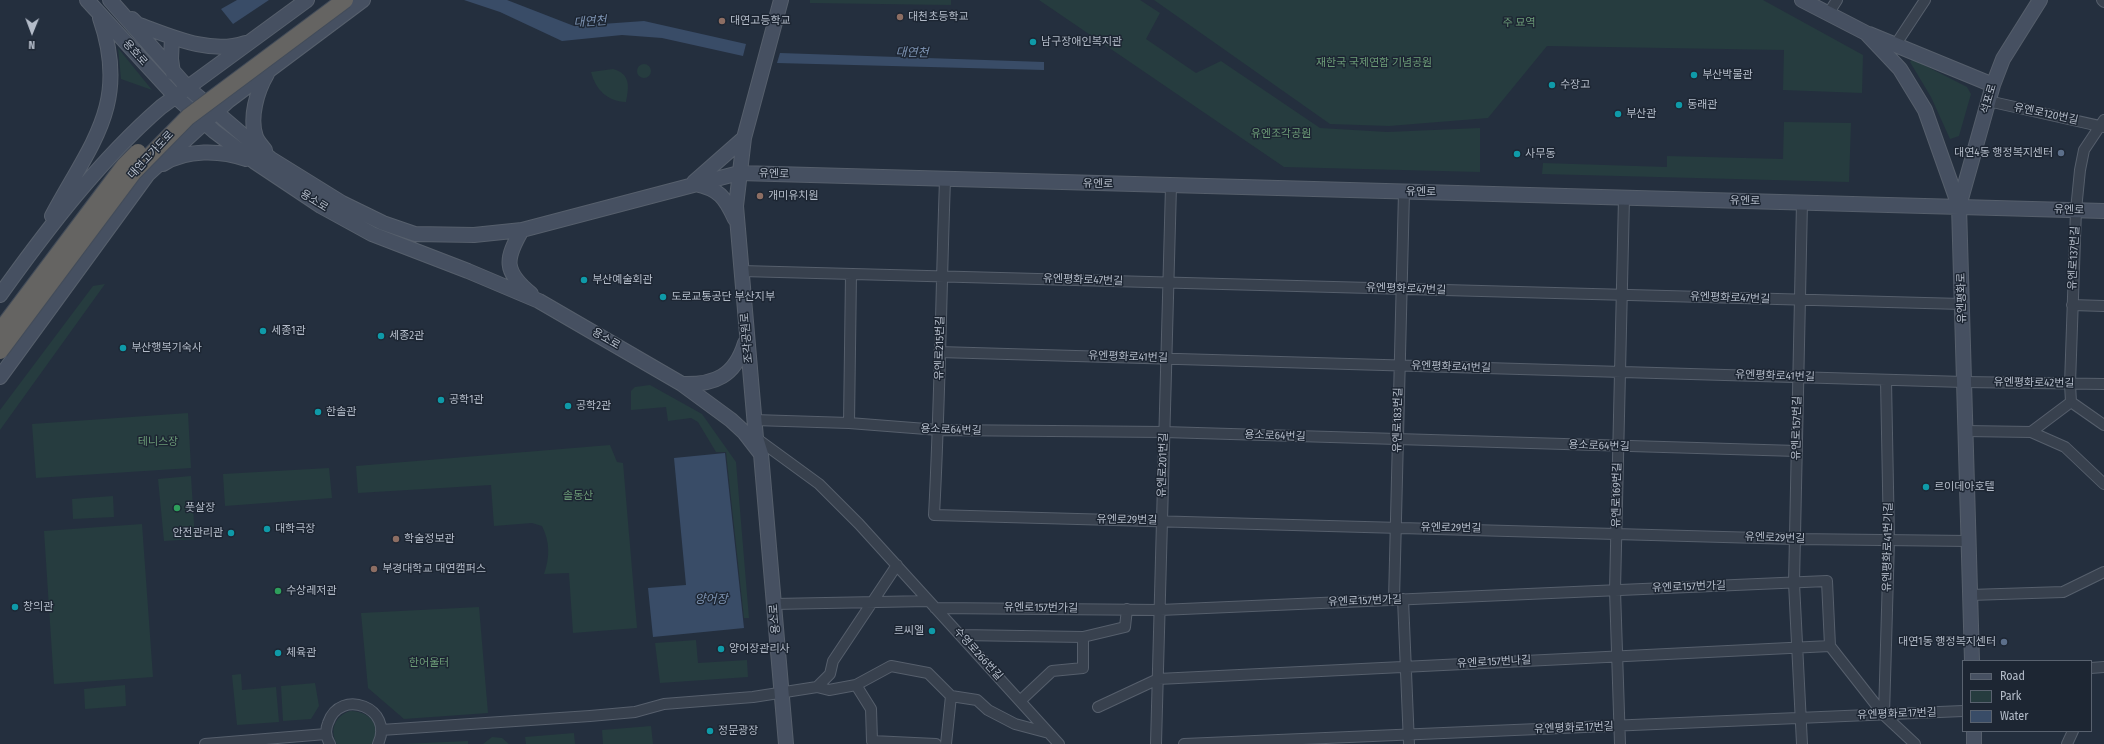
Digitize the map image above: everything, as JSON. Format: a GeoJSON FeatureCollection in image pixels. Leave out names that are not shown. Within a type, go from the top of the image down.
{"type":"FeatureCollection","features":[{"type":"Feature","properties":{"kind":"highway","name":"대연고가도로"},"geometry":{"type":"LineString","coordinates":[[0,331],[129,161],[181,108],[328,0]]}},
{"type":"Feature","properties":{"kind":"highway","name":"대연고가도로"},"geometry":{"type":"LineString","coordinates":[[0,351],[133,173],[182,122],[345,0]]}},
{"type":"Feature","properties":{"kind":"main road","name":"용호로"},"geometry":{"type":"LineString","coordinates":[[87,0],[180,100]]}},
{"type":"Feature","properties":{"kind":"main road"},"geometry":{"type":"LineString","coordinates":[[0,295],[39,241],[113,153],[144,122],[192,92],[251,41],[307,0]]}},
{"type":"Feature","properties":{"kind":"main road"},"geometry":{"type":"LineString","coordinates":[[0,377],[148,174],[215,112],[362,0]]}},
{"type":"Feature","properties":{"kind":"main road"},"geometry":{"type":"LineString","coordinates":[[736,221],[739,173],[744,138],[781,0]]}},
{"type":"Feature","properties":{"kind":"main road","name":"유엔평화로"},"geometry":{"type":"LineString","coordinates":[[1802,0],[1866,33],[1900,69],[1925,110],[1959,206],[1972,660]]}},
{"type":"Feature","properties":{"kind":"main road","name":"석포로"},"geometry":{"type":"LineString","coordinates":[[1959,206],[1988,101],[2003,59],[2040,0]]}},
{"type":"Feature","properties":{"kind":"main road","name":"용호로"},"geometry":{"type":"LineString","coordinates":[[112,2],[173,73],[192,92]]}},
{"type":"Feature","properties":{"kind":"main road"},"geometry":{"type":"LineString","coordinates":[[112,2],[137,24],[191,43],[234,47],[251,41]]}},
{"type":"Feature","properties":{"kind":"main road"},"geometry":{"type":"LineString","coordinates":[[39,241],[99,132],[109,104],[112,65],[106,37],[98,12]]}},
{"type":"Feature","properties":{"kind":"main road"},"geometry":{"type":"LineString","coordinates":[[1866,33],[1993,85]]}},
{"type":"Feature","properties":{"kind":"main road"},"geometry":{"type":"LineString","coordinates":[[172,37],[171,59],[173,73]]}},
{"type":"Feature","properties":{"kind":"main road"},"geometry":{"type":"LineString","coordinates":[[270,69],[260,86],[254,120],[256,137],[271,159]]}},
{"type":"Feature","properties":{"kind":"main road","name":"용소로"},"geometry":{"type":"LineString","coordinates":[[192,92],[271,159],[342,203],[383,223],[416,234],[474,235],[522,230]]}},
{"type":"Feature","properties":{"kind":"main road","name":"용소로"},"geometry":{"type":"LineString","coordinates":[[180,100],[204,122],[255,162],[320,206],[372,234],[468,271],[539,301],[682,384],[731,420],[744,432],[761,454],[786,744]]}},
{"type":"Feature","properties":{"kind":"main road"},"geometry":{"type":"LineString","coordinates":[[539,301],[520,285],[510,269],[510,249],[522,230],[692,184],[744,138]]}},
{"type":"Feature","properties":{"kind":"main road"},"geometry":{"type":"LineString","coordinates":[[148,174],[167,161],[198,153],[218,152],[255,162]]}},
{"type":"Feature","properties":{"kind":"main road","name":"유엔로"},"geometry":{"type":"LineString","coordinates":[[692,184],[739,173],[945,180],[2104,211]]}},
{"type":"Feature","properties":{"kind":"main road"},"geometry":{"type":"LineString","coordinates":[[692,184],[712,188],[721,195],[736,221]]}},
{"type":"Feature","properties":{"kind":"main road","name":"조각공원로"},"geometry":{"type":"LineString","coordinates":[[736,221],[742,271],[754,420],[756,438],[761,454]]}},
{"type":"Feature","properties":{"kind":"main road"},"geometry":{"type":"LineString","coordinates":[[682,384],[702,384],[719,378],[731,369],[740,358],[747,336]]}},
{"type":"Feature","properties":{"kind":"main road"},"geometry":{"type":"LineString","coordinates":[[1974,732],[1974,744]]}},
{"type":"Feature","properties":{"kind":"street"},"geometry":{"type":"LineString","coordinates":[[1828,14],[1837,0]]}},
{"type":"Feature","properties":{"kind":"street"},"geometry":{"type":"LineString","coordinates":[[1896,44],[1925,0]]}},
{"type":"Feature","properties":{"kind":"street","name":"유엔로120번길"},"geometry":{"type":"LineString","coordinates":[[1988,101],[2103,124]]}},
{"type":"Feature","properties":{"kind":"street","name":"유엔로137번길"},"geometry":{"type":"LineString","coordinates":[[2071,402],[2072,305],[2076,210],[2084,150],[2103,124]]}},
{"type":"Feature","properties":{"kind":"street","name":"유엔로215번길"},"geometry":{"type":"LineString","coordinates":[[934,516],[939,430],[939,352],[945,180]]}},
{"type":"Feature","properties":{"kind":"street","name":"유엔로201번길"},"geometry":{"type":"LineString","coordinates":[[1156,744],[1171,186]]}},
{"type":"Feature","properties":{"kind":"street","name":"유엔로183번길"},"geometry":{"type":"LineString","coordinates":[[1404,192],[1396,527],[1399,599],[1406,667],[1409,739]]}},
{"type":"Feature","properties":{"kind":"street","name":"유엔로169번길"},"geometry":{"type":"LineString","coordinates":[[1620,744],[1614,590],[1624,198]]}},
{"type":"Feature","properties":{"kind":"street","name":"유엔로157번길"},"geometry":{"type":"LineString","coordinates":[[1802,202],[1794,583],[1802,744]]}},
{"type":"Feature","properties":{"kind":"street","name":"유엔평화로47번길"},"geometry":{"type":"LineString","coordinates":[[742,271],[1962,304]]}},
{"type":"Feature","properties":{"kind":"street"},"geometry":{"type":"LineString","coordinates":[[849,423],[851,274]]}},
{"type":"Feature","properties":{"kind":"street","name":"유엔로137번길"},"geometry":{"type":"LineString","coordinates":[[2072,305],[2104,306]]}},
{"type":"Feature","properties":{"kind":"street","name":"유엔평화로41번길"},"geometry":{"type":"LineString","coordinates":[[939,352],[1964,382]]}},
{"type":"Feature","properties":{"kind":"street","name":"유엔평화로41번가길"},"geometry":{"type":"LineString","coordinates":[[1884,715],[1889,540],[1886,380]]}},
{"type":"Feature","properties":{"kind":"street","name":"유엔평화로42번길"},"geometry":{"type":"LineString","coordinates":[[1964,382],[2104,384]]}},
{"type":"Feature","properties":{"kind":"street"},"geometry":{"type":"LineString","coordinates":[[2031,432],[2071,402],[2104,425]]}},
{"type":"Feature","properties":{"kind":"street","name":"용소로64번길"},"geometry":{"type":"LineString","coordinates":[[754,420],[849,423],[939,430],[1164,432],[1797,452]]}},
{"type":"Feature","properties":{"kind":"street"},"geometry":{"type":"LineString","coordinates":[[1965,431],[2031,432],[2065,447],[2104,484]]}},
{"type":"Feature","properties":{"kind":"street","name":"수영로266번길"},"geometry":{"type":"LineString","coordinates":[[756,438],[819,484],[859,524],[1059,744]]}},
{"type":"Feature","properties":{"kind":"street","name":"유엔로29번길"},"geometry":{"type":"LineString","coordinates":[[934,516],[1396,527],[1795,539],[1968,541]]}},
{"type":"Feature","properties":{"kind":"street"},"geometry":{"type":"LineString","coordinates":[[817,687],[830,674],[833,661],[854,627],[897,565]]}},
{"type":"Feature","properties":{"kind":"street"},"geometry":{"type":"LineString","coordinates":[[1970,595],[2063,592],[2104,572]]}},
{"type":"Feature","properties":{"kind":"street"},"geometry":{"type":"LineString","coordinates":[[1794,583],[1827,582],[1830,646],[1884,715],[1915,744]]}},
{"type":"Feature","properties":{"kind":"street","name":"유엔로157번가길"},"geometry":{"type":"LineString","coordinates":[[774,604],[872,602],[1160,610],[1794,583]]}},
{"type":"Feature","properties":{"kind":"street"},"geometry":{"type":"LineString","coordinates":[[960,635],[1083,636],[1125,626],[1127,609]]}},
{"type":"Feature","properties":{"kind":"street"},"geometry":{"type":"LineString","coordinates":[[1020,700],[1052,671],[1083,668],[1083,636]]}},
{"type":"Feature","properties":{"kind":"street","name":"유엔로157번나길"},"geometry":{"type":"LineString","coordinates":[[1158,679],[1830,646]]}},
{"type":"Feature","properties":{"kind":"street"},"geometry":{"type":"LineString","coordinates":[[382,730],[635,712],[664,704],[753,696],[817,687],[829,690],[856,685],[891,666],[928,673],[951,696],[978,700],[988,710],[1015,724],[1049,733]]}},
{"type":"Feature","properties":{"kind":"street"},"geometry":{"type":"LineString","coordinates":[[2092,668],[2104,667]]}},
{"type":"Feature","properties":{"kind":"street"},"geometry":{"type":"LineString","coordinates":[[1098,707],[1158,679]]}},
{"type":"Feature","properties":{"kind":"street"},"geometry":{"type":"LineString","coordinates":[[856,685],[871,709],[872,741],[936,744]]}},
{"type":"Feature","properties":{"kind":"street"},"geometry":{"type":"LineString","coordinates":[[946,744],[951,696]]}},
{"type":"Feature","properties":{"kind":"street"},"geometry":{"type":"LineString","coordinates":[[330,744],[326,734],[327,726],[333,714],[345,705],[352,704],[363,705],[372,711],[379,720],[382,730],[378,744]]}},
{"type":"Feature","properties":{"kind":"street","name":"유엔평화로17번길"},"geometry":{"type":"LineString","coordinates":[[1184,744],[1409,739],[1620,726],[1962,712]]}},
{"type":"Feature","properties":{"kind":"street"},"geometry":{"type":"LineString","coordinates":[[2067,744],[2072,732]]}},
{"type":"Feature","properties":{"kind":"street"},"geometry":{"type":"LineString","coordinates":[[205,744],[326,734]]}},
{"type":"Feature","properties":{"kind":"green space"},"geometry":{"type":"Polygon","coordinates":[[[810,0],[951,0],[951,5],[810,3],[810,0]]]}},
{"type":"Feature","properties":{"kind":"green space","name":"유엔조각공원"},"geometry":{"type":"Polygon","coordinates":[[[1039,0],[1140,0],[1160,13],[1146,39],[1196,73],[1221,61],[1320,128],[1387,132],[1480,128],[1480,172],[1284,167],[1039,0]]]}},
{"type":"Feature","properties":{"kind":"green space","name":"재한국 국제연합 기념공원"},"geometry":{"type":"Polygon","coordinates":[[[1154,0],[1763,0],[1863,55],[1862,93],[1783,90],[1784,50],[1547,46],[1488,118],[1389,126],[1330,124],[1154,0]]]}},
{"type":"Feature","properties":{"kind":"green space"},"geometry":{"type":"Polygon","coordinates":[[[118,48],[152,90],[121,79],[118,48]]]}},
{"type":"Feature","properties":{"kind":"green space"},"geometry":{"type":"Polygon","coordinates":[[[1912,59],[1967,87],[1971,94],[1959,136],[1950,139],[1931,97],[1910,62],[1912,59]]]}},
{"type":"Feature","properties":{"kind":"green space"},"geometry":{"type":"Polygon","coordinates":[[[641,64],[647,64],[651,68],[651,74],[647,78],[641,78],[637,74],[637,68],[641,64]]]}},
{"type":"Feature","properties":{"kind":"green space"},"geometry":{"type":"Polygon","coordinates":[[[613,69],[619,71],[626,78],[628,91],[626,102],[613,99],[603,93],[596,84],[591,72],[613,69]]]}},
{"type":"Feature","properties":{"kind":"green space"},"geometry":{"type":"Polygon","coordinates":[[[1784,122],[1851,123],[1849,182],[1542,174],[1543,163],[1667,167],[1667,156],[1783,159],[1784,122]]]}},
{"type":"Feature","properties":{"kind":"green space"},"geometry":{"type":"Polygon","coordinates":[[[105,284],[0,430],[0,410],[93,286],[105,284]]]}},
{"type":"Feature","properties":{"kind":"green space"},"geometry":{"type":"Polygon","coordinates":[[[650,385],[702,414],[736,462],[749,618],[744,618],[726,452],[716,452],[698,422],[691,418],[668,421],[666,407],[631,410],[631,391],[635,387],[650,385]]]}},
{"type":"Feature","properties":{"kind":"green space","name":"테니스장"},"geometry":{"type":"Polygon","coordinates":[[[188,413],[191,468],[36,478],[32,424],[188,413]]]}},
{"type":"Feature","properties":{"kind":"green space","name":"솔동산"},"geometry":{"type":"Polygon","coordinates":[[[610,445],[617,462],[623,463],[637,628],[573,633],[569,573],[544,574],[548,556],[548,544],[542,526],[532,523],[494,526],[491,485],[358,493],[356,466],[610,445]]]}},
{"type":"Feature","properties":{"kind":"green space"},"geometry":{"type":"Polygon","coordinates":[[[329,468],[332,498],[225,506],[223,474],[329,468]]]}},
{"type":"Feature","properties":{"kind":"green space","name":"풋살장"},"geometry":{"type":"Polygon","coordinates":[[[191,476],[195,539],[164,541],[158,479],[191,476]]]}},
{"type":"Feature","properties":{"kind":"green space"},"geometry":{"type":"Polygon","coordinates":[[[113,496],[114,517],[73,519],[72,499],[113,496]]]}},
{"type":"Feature","properties":{"kind":"green space"},"geometry":{"type":"Polygon","coordinates":[[[142,524],[153,677],[54,684],[44,531],[142,524]]]}},
{"type":"Feature","properties":{"kind":"green space","name":"한어울터"},"geometry":{"type":"Polygon","coordinates":[[[479,607],[488,713],[404,719],[368,688],[361,613],[479,607]]]}},
{"type":"Feature","properties":{"kind":"green space"},"geometry":{"type":"Polygon","coordinates":[[[696,640],[698,663],[747,660],[748,677],[660,683],[655,643],[696,640]]]}},
{"type":"Feature","properties":{"kind":"green space"},"geometry":{"type":"Polygon","coordinates":[[[241,674],[242,690],[276,687],[279,722],[237,725],[232,675],[241,674]]]}},
{"type":"Feature","properties":{"kind":"green space"},"geometry":{"type":"Polygon","coordinates":[[[315,683],[319,706],[311,719],[283,721],[281,686],[315,683]]]}},
{"type":"Feature","properties":{"kind":"green space"},"geometry":{"type":"Polygon","coordinates":[[[125,685],[126,706],[85,709],[84,689],[125,685]]]}},
{"type":"Feature","properties":{"kind":"green space"},"geometry":{"type":"Polygon","coordinates":[[[350,711],[363,713],[372,721],[376,732],[372,744],[337,744],[334,734],[335,724],[341,716],[350,711]]]}},
{"type":"Feature","properties":{"kind":"green space"},"geometry":{"type":"Polygon","coordinates":[[[651,726],[653,744],[603,744],[602,730],[651,726]]]}},
{"type":"Feature","properties":{"kind":"green space"},"geometry":{"type":"Polygon","coordinates":[[[574,733],[575,744],[526,744],[525,737],[574,733]]]}},
{"type":"Feature","properties":{"kind":"green space"},"geometry":{"type":"Polygon","coordinates":[[[492,737],[502,738],[509,744],[483,744],[492,737]]]}},
{"type":"Feature","properties":{"kind":"green space"},"geometry":{"type":"Polygon","coordinates":[[[468,741],[468,744],[402,744],[468,741]]]}},
{"type":"Feature","properties":{"kind":"water"},"geometry":{"type":"Polygon","coordinates":[[[237,0],[269,0],[233,24],[221,9],[237,0]]]}},
{"type":"Feature","properties":{"kind":"water"},"geometry":{"type":"Polygon","coordinates":[[[464,0],[507,0],[574,26],[644,21],[746,44],[743,56],[662,38],[622,35],[562,41],[500,12],[464,0]]]}},
{"type":"Feature","properties":{"kind":"water"},"geometry":{"type":"Polygon","coordinates":[[[780,53],[1044,62],[1044,70],[777,63],[780,53]]]}},
{"type":"Feature","properties":{"kind":"water","name":"양어장"},"geometry":{"type":"Polygon","coordinates":[[[725,453],[744,628],[653,637],[648,588],[686,585],[674,458],[725,453]]]}},
{"type":"Feature","properties":{"kind":"place","name":"대천초등학교"},"geometry":{"type":"Point","coordinates":[900,17]}},
{"type":"Feature","properties":{"kind":"place","name":"대연고등학교"},"geometry":{"type":"Point","coordinates":[722,21]}},
{"type":"Feature","properties":{"kind":"place","name":"남구장애인복지관"},"geometry":{"type":"Point","coordinates":[1033,42]}},
{"type":"Feature","properties":{"kind":"place","name":"부산박물관"},"geometry":{"type":"Point","coordinates":[1694,75]}},
{"type":"Feature","properties":{"kind":"place","name":"수장고"},"geometry":{"type":"Point","coordinates":[1552,85]}},
{"type":"Feature","properties":{"kind":"place","name":"동래관"},"geometry":{"type":"Point","coordinates":[1679,105]}},
{"type":"Feature","properties":{"kind":"place","name":"부산관"},"geometry":{"type":"Point","coordinates":[1618,114]}},
{"type":"Feature","properties":{"kind":"place","name":"대연4동 행정복지센터"},"geometry":{"type":"Point","coordinates":[2061,153]}},
{"type":"Feature","properties":{"kind":"place","name":"사무동"},"geometry":{"type":"Point","coordinates":[1517,154]}},
{"type":"Feature","properties":{"kind":"place","name":"개미유치원"},"geometry":{"type":"Point","coordinates":[760,196]}},
{"type":"Feature","properties":{"kind":"place","name":"부산예술회관"},"geometry":{"type":"Point","coordinates":[584,280]}},
{"type":"Feature","properties":{"kind":"place","name":"도로교통공단 부산지부"},"geometry":{"type":"Point","coordinates":[663,297]}},
{"type":"Feature","properties":{"kind":"place","name":"세종1관"},"geometry":{"type":"Point","coordinates":[263,331]}},
{"type":"Feature","properties":{"kind":"place","name":"세종2관"},"geometry":{"type":"Point","coordinates":[381,336]}},
{"type":"Feature","properties":{"kind":"place","name":"부산행복기숙사"},"geometry":{"type":"Point","coordinates":[123,348]}},
{"type":"Feature","properties":{"kind":"place","name":"공학1관"},"geometry":{"type":"Point","coordinates":[441,400]}},
{"type":"Feature","properties":{"kind":"place","name":"공학2관"},"geometry":{"type":"Point","coordinates":[568,406]}},
{"type":"Feature","properties":{"kind":"place","name":"한솔관"},"geometry":{"type":"Point","coordinates":[318,412]}},
{"type":"Feature","properties":{"kind":"place","name":"르이데아호텔"},"geometry":{"type":"Point","coordinates":[1926,487]}},
{"type":"Feature","properties":{"kind":"place","name":"풋살장"},"geometry":{"type":"Point","coordinates":[177,508]}},
{"type":"Feature","properties":{"kind":"place","name":"대학극장"},"geometry":{"type":"Point","coordinates":[267,529]}},
{"type":"Feature","properties":{"kind":"place","name":"안전관리관"},"geometry":{"type":"Point","coordinates":[231,533]}},
{"type":"Feature","properties":{"kind":"place","name":"학술정보관"},"geometry":{"type":"Point","coordinates":[396,539]}},
{"type":"Feature","properties":{"kind":"place","name":"부경대학교 대연캠퍼스"},"geometry":{"type":"Point","coordinates":[374,569]}},
{"type":"Feature","properties":{"kind":"place","name":"수상레저관"},"geometry":{"type":"Point","coordinates":[278,591]}},
{"type":"Feature","properties":{"kind":"place","name":"창의관"},"geometry":{"type":"Point","coordinates":[15,607]}},
{"type":"Feature","properties":{"kind":"place","name":"르씨엘"},"geometry":{"type":"Point","coordinates":[932,631]}},
{"type":"Feature","properties":{"kind":"place","name":"대연1동 행정복지센터"},"geometry":{"type":"Point","coordinates":[2004,642]}},
{"type":"Feature","properties":{"kind":"place","name":"양어장관리사"},"geometry":{"type":"Point","coordinates":[721,649]}},
{"type":"Feature","properties":{"kind":"place","name":"체육관"},"geometry":{"type":"Point","coordinates":[278,653]}},
{"type":"Feature","properties":{"kind":"place","name":"정문광장"},"geometry":{"type":"Point","coordinates":[710,731]}},
{"type":"Feature","properties":{"kind":"water label","name":"대연천"},"geometry":{"type":"Point","coordinates":[590,22]}},
{"type":"Feature","properties":{"kind":"water label","name":"대연천"},"geometry":{"type":"Point","coordinates":[912,53]}},
{"type":"Feature","properties":{"kind":"park label","name":"주 묘역"},"geometry":{"type":"Point","coordinates":[1519,23]}}]}
